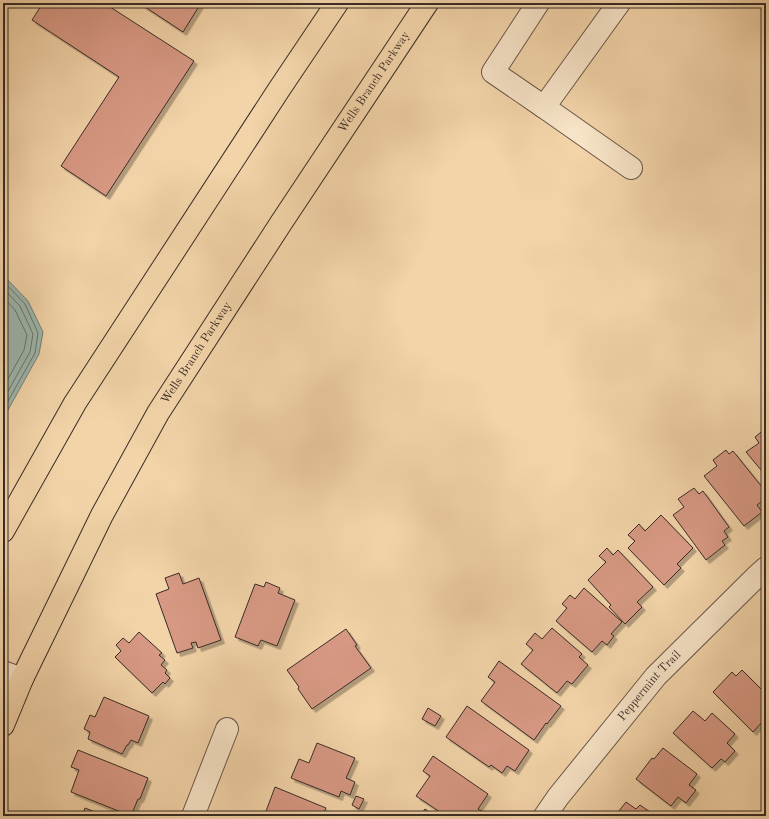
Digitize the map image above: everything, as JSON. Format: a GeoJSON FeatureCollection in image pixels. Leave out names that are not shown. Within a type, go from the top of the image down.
{"type":"FeatureCollection","features":[{"type":"Feature","properties":{"kind":"main road"},"geometry":{"type":"LineString","coordinates":[[3,531],[75,403],[337,3]]}},
{"type":"Feature","properties":{"kind":"main road","name":"Wells Branch Parkway"},"geometry":{"type":"LineString","coordinates":[[3,725],[13,676],[158,413],[281,223],[427,3]]}},
{"type":"Feature","properties":{"kind":"street"},"geometry":{"type":"LineString","coordinates":[[538,3],[493,72],[631,168]]}},
{"type":"Feature","properties":{"kind":"street"},"geometry":{"type":"LineString","coordinates":[[544,107],[619,3]]}},
{"type":"Feature","properties":{"kind":"street","name":"Peppermint Trail"},"geometry":{"type":"LineString","coordinates":[[545,816],[558,797],[656,676],[766,568]]}},
{"type":"Feature","properties":{"kind":"street"},"geometry":{"type":"LineString","coordinates":[[193,816],[228,729]]}},
{"type":"Feature","properties":{"kind":"water"},"geometry":{"type":"Polygon","coordinates":[[[3,275],[28,301],[43,332],[39,354],[3,419],[3,275]]]}},
{"type":"Feature","properties":{"kind":"building"},"geometry":{"type":"Polygon","coordinates":[[[43,3],[104,3],[194,61],[106,196],[61,166],[119,77],[32,20],[43,3]]]}},
{"type":"Feature","properties":{"kind":"building"},"geometry":{"type":"Polygon","coordinates":[[[139,3],[201,3],[183,32],[139,3]]]}},
{"type":"Feature","properties":{"kind":"building"},"geometry":{"type":"Polygon","coordinates":[[[766,428],[766,476],[746,452],[759,443],[755,437],[766,428]]]}},
{"type":"Feature","properties":{"kind":"building"},"geometry":{"type":"Polygon","coordinates":[[[726,450],[729,454],[733,451],[766,492],[766,498],[757,505],[762,512],[744,526],[704,476],[717,466],[713,460],[726,450]]]}},
{"type":"Feature","properties":{"kind":"building"},"geometry":{"type":"Polygon","coordinates":[[[694,488],[699,494],[703,491],[729,527],[724,531],[728,537],[722,541],[725,545],[706,560],[673,515],[684,507],[678,499],[694,488]]]}},
{"type":"Feature","properties":{"kind":"building"},"geometry":{"type":"Polygon","coordinates":[[[661,515],[693,548],[677,564],[681,568],[664,585],[628,548],[635,541],[628,535],[639,524],[645,531],[661,515]]]}},
{"type":"Feature","properties":{"kind":"building"},"geometry":{"type":"Polygon","coordinates":[[[607,548],[613,555],[618,550],[653,587],[637,602],[642,607],[625,624],[609,607],[611,605],[588,580],[606,562],[599,556],[607,548]]]}},
{"type":"Feature","properties":{"kind":"building"},"geometry":{"type":"Polygon","coordinates":[[[179,573],[183,584],[199,578],[221,640],[198,648],[196,642],[191,643],[193,648],[177,653],[156,594],[169,589],[165,578],[179,573]]]}},
{"type":"Feature","properties":{"kind":"building"},"geometry":{"type":"Polygon","coordinates":[[[266,582],[280,588],[278,593],[295,600],[277,646],[261,640],[258,646],[235,637],[255,584],[264,587],[266,582]]]}},
{"type":"Feature","properties":{"kind":"building"},"geometry":{"type":"Polygon","coordinates":[[[584,588],[622,622],[611,634],[614,636],[607,645],[602,641],[592,652],[556,621],[567,608],[562,604],[570,595],[575,599],[584,588]]]}},
{"type":"Feature","properties":{"kind":"building"},"geometry":{"type":"Polygon","coordinates":[[[552,628],[582,654],[579,657],[588,665],[572,684],[567,681],[557,693],[521,664],[533,650],[526,644],[535,633],[542,639],[552,628]]]}},
{"type":"Feature","properties":{"kind":"building"},"geometry":{"type":"Polygon","coordinates":[[[346,629],[357,645],[355,646],[371,668],[312,709],[287,670],[346,629]]]}},
{"type":"Feature","properties":{"kind":"building"},"geometry":{"type":"Polygon","coordinates":[[[139,632],[162,653],[159,655],[165,660],[161,665],[167,670],[165,673],[170,678],[165,684],[163,682],[152,693],[115,657],[121,651],[116,645],[123,638],[129,643],[139,632]]]}},
{"type":"Feature","properties":{"kind":"building"},"geometry":{"type":"Polygon","coordinates":[[[499,661],[561,706],[534,740],[481,701],[495,682],[488,677],[499,661]]]}},
{"type":"Feature","properties":{"kind":"building"},"geometry":{"type":"Polygon","coordinates":[[[742,670],[766,694],[766,724],[763,721],[753,732],[713,692],[732,672],[736,676],[742,670]]]}},
{"type":"Feature","properties":{"kind":"building"},"geometry":{"type":"Polygon","coordinates":[[[104,697],[149,716],[138,743],[131,740],[122,754],[88,739],[90,732],[84,729],[90,715],[95,717],[104,697]]]}},
{"type":"Feature","properties":{"kind":"building"},"geometry":{"type":"Polygon","coordinates":[[[467,706],[529,750],[515,771],[507,766],[502,773],[491,765],[489,767],[446,737],[467,706]]]}},
{"type":"Feature","properties":{"kind":"building"},"geometry":{"type":"Polygon","coordinates":[[[428,708],[441,716],[435,726],[422,719],[428,708]]]}},
{"type":"Feature","properties":{"kind":"building"},"geometry":{"type":"Polygon","coordinates":[[[693,711],[705,721],[712,713],[735,734],[727,743],[735,751],[725,762],[721,759],[712,768],[673,733],[693,711]]]}},
{"type":"Feature","properties":{"kind":"building"},"geometry":{"type":"Polygon","coordinates":[[[317,743],[355,758],[346,778],[355,782],[350,795],[341,791],[339,797],[291,778],[299,759],[309,763],[317,743]]]}},
{"type":"Feature","properties":{"kind":"building"},"geometry":{"type":"Polygon","coordinates":[[[663,748],[697,774],[689,785],[696,790],[686,803],[678,797],[671,806],[636,779],[652,758],[654,759],[663,748]]]}},
{"type":"Feature","properties":{"kind":"building"},"geometry":{"type":"Polygon","coordinates":[[[78,750],[148,778],[140,799],[138,799],[131,816],[71,792],[79,770],[71,767],[78,750]]]}},
{"type":"Feature","properties":{"kind":"building"},"geometry":{"type":"Polygon","coordinates":[[[433,756],[488,794],[478,809],[483,812],[481,816],[446,816],[416,796],[430,776],[423,771],[433,756]]]}},
{"type":"Feature","properties":{"kind":"building"},"geometry":{"type":"Polygon","coordinates":[[[275,787],[326,808],[322,816],[269,816],[265,814],[275,787]]]}},
{"type":"Feature","properties":{"kind":"building"},"geometry":{"type":"Polygon","coordinates":[[[356,796],[364,799],[359,809],[352,805],[356,796]]]}},
{"type":"Feature","properties":{"kind":"building"},"geometry":{"type":"Polygon","coordinates":[[[626,802],[636,809],[640,805],[656,816],[615,816],[626,802]]]}},
{"type":"Feature","properties":{"kind":"building"},"geometry":{"type":"Polygon","coordinates":[[[85,808],[105,816],[82,816],[85,808]]]}},
{"type":"Feature","properties":{"kind":"building"},"geometry":{"type":"Polygon","coordinates":[[[425,809],[435,816],[420,816],[425,809]]]}}]}
